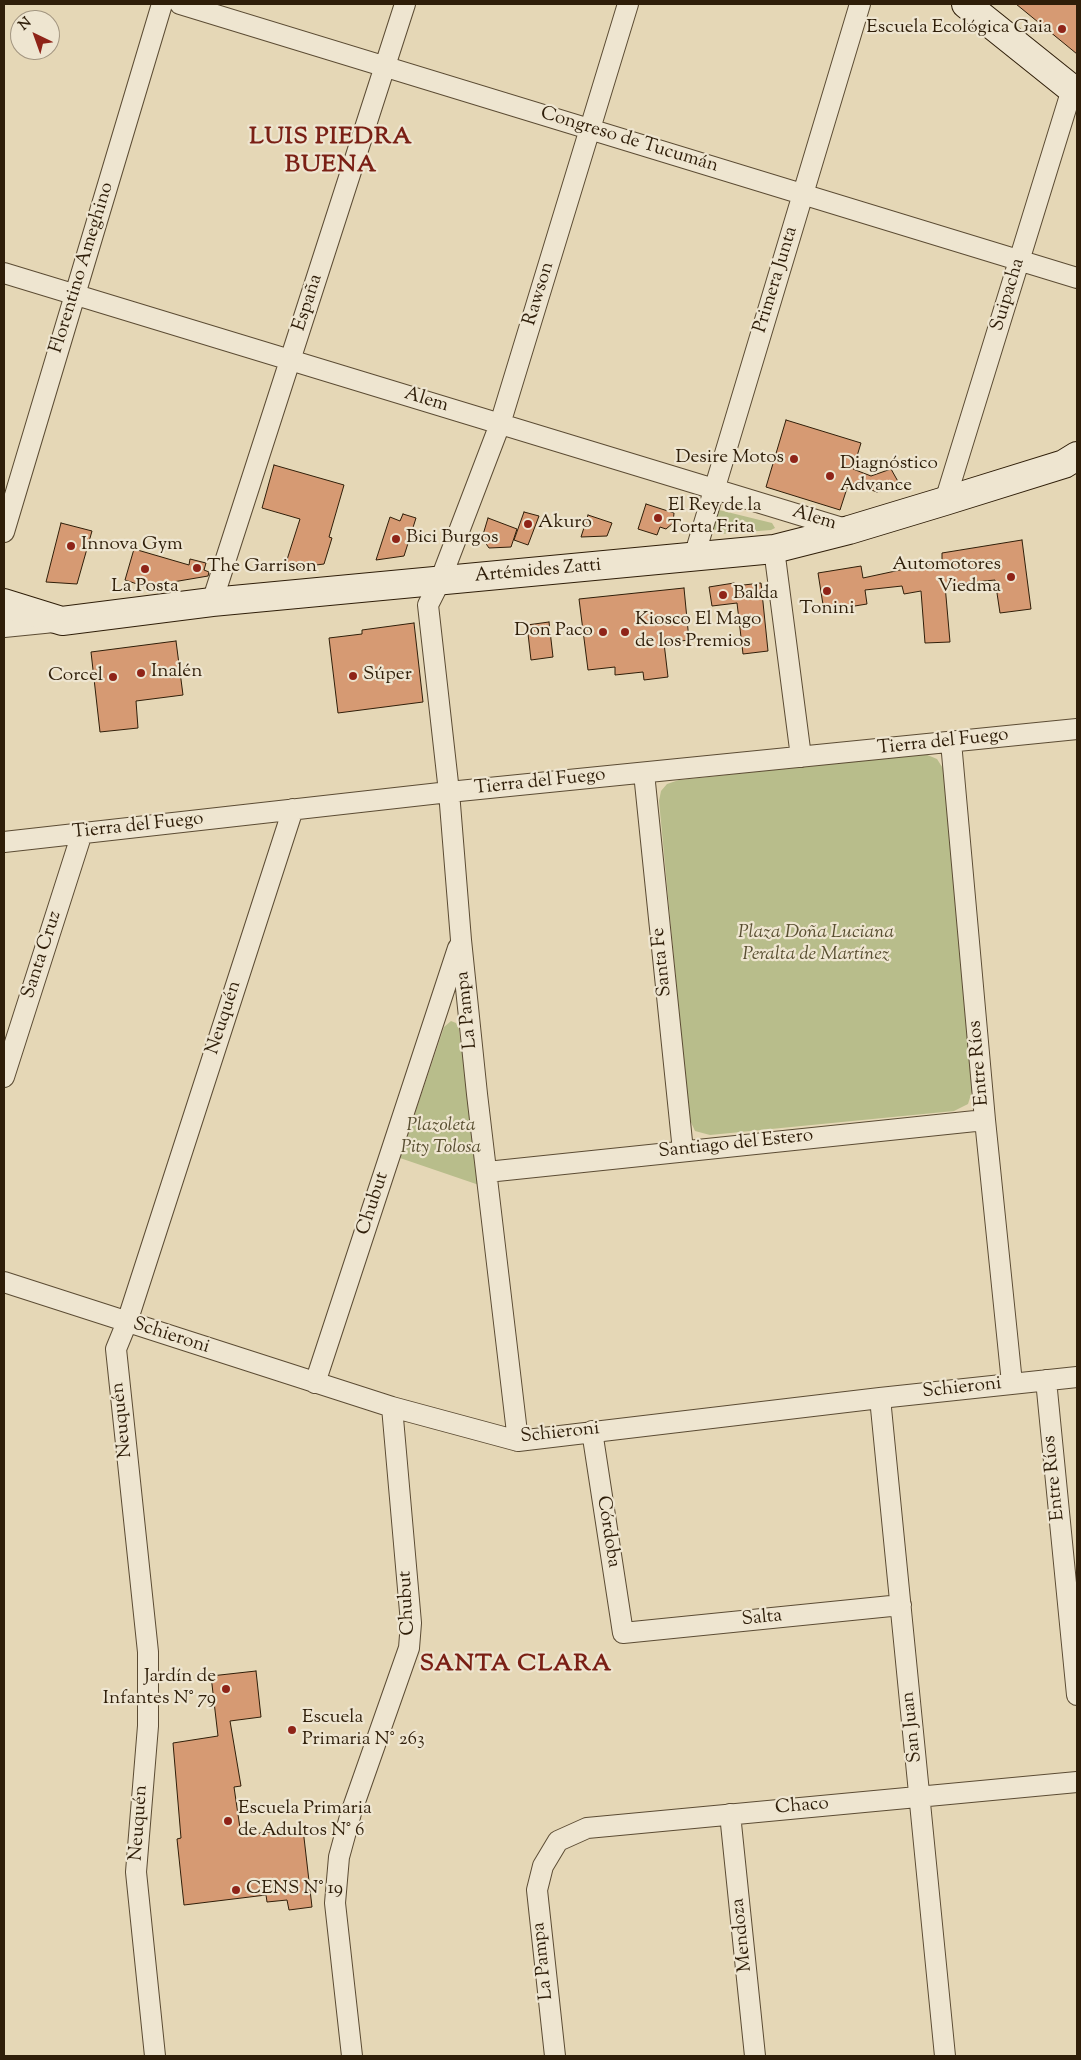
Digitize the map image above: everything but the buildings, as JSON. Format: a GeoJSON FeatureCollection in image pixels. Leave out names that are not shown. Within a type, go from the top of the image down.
{"type":"FeatureCollection","features":[{"type":"Feature","properties":{"kind":"main road"},"geometry":{"type":"LineString","coordinates":[[966,4],[1075,91]]}},
{"type":"Feature","properties":{"kind":"main road","name":"Artémides Zatti"},"geometry":{"type":"LineString","coordinates":[[4,603],[62,621],[212,602],[774,549],[849,530],[1073,462]]}},
{"type":"Feature","properties":{"kind":"street","name":"Florentino Ameghino"},"geometry":{"type":"LineString","coordinates":[[4,532],[162,4]]}},
{"type":"Feature","properties":{"kind":"street","name":"Congreso de Tucumán"},"geometry":{"type":"LineString","coordinates":[[180,4],[1077,278]]}},
{"type":"Feature","properties":{"kind":"street","name":"España"},"geometry":{"type":"LineString","coordinates":[[212,602],[405,4]]}},
{"type":"Feature","properties":{"kind":"street","name":"Rawson"},"geometry":{"type":"LineString","coordinates":[[440,581],[500,424],[628,4]]}},
{"type":"Feature","properties":{"kind":"street","name":"Primera Junta"},"geometry":{"type":"LineString","coordinates":[[694,557],[860,4]]}},
{"type":"Feature","properties":{"kind":"street","name":"Suipacha"},"geometry":{"type":"LineString","coordinates":[[944,501],[1075,91]]}},
{"type":"Feature","properties":{"kind":"street","name":"Alem"},"geometry":{"type":"LineString","coordinates":[[4,273],[849,530]]}},
{"type":"Feature","properties":{"kind":"street"},"geometry":{"type":"LineString","coordinates":[[774,549],[801,757]]}},
{"type":"Feature","properties":{"kind":"street","name":"La Pampa"},"geometry":{"type":"LineString","coordinates":[[440,581],[428,605],[449,792],[461,940],[518,1441]]}},
{"type":"Feature","properties":{"kind":"street"},"geometry":{"type":"LineString","coordinates":[[4,627],[62,621]]}},
{"type":"Feature","properties":{"kind":"street","name":"Tierra del Fuego"},"geometry":{"type":"LineString","coordinates":[[4,842],[449,792],[1077,729]]}},
{"type":"Feature","properties":{"kind":"street","name":"Entre Ríos"},"geometry":{"type":"LineString","coordinates":[[951,742],[985,1120],[1012,1383]]}},
{"type":"Feature","properties":{"kind":"street","name":"Santa Fe"},"geometry":{"type":"LineString","coordinates":[[644,773],[683,1151]]}},
{"type":"Feature","properties":{"kind":"street","name":"Neuquén"},"geometry":{"type":"LineString","coordinates":[[155,2056],[136,1872],[148,1726],[148,1652],[116,1349],[127,1322],[293,809]]}},
{"type":"Feature","properties":{"kind":"street","name":"Santa Cruz"},"geometry":{"type":"LineString","coordinates":[[4,1077],[82,833]]}},
{"type":"Feature","properties":{"kind":"street","name":"Chubut"},"geometry":{"type":"LineString","coordinates":[[315,1383],[461,940]]}},
{"type":"Feature","properties":{"kind":"street","name":"Santiago del Estero"},"geometry":{"type":"LineString","coordinates":[[488,1172],[985,1120]]}},
{"type":"Feature","properties":{"kind":"street","name":"Schieroni"},"geometry":{"type":"LineString","coordinates":[[4,1282],[392,1407],[518,1441],[1012,1383],[1077,1378]]}},
{"type":"Feature","properties":{"kind":"street","name":"Entre Ríos"},"geometry":{"type":"LineString","coordinates":[[1046,1380],[1077,1696]]}},
{"type":"Feature","properties":{"kind":"street","name":"San Juan"},"geometry":{"type":"LineString","coordinates":[[880,1398],[945,2056]]}},
{"type":"Feature","properties":{"kind":"street","name":"Chubut"},"geometry":{"type":"LineString","coordinates":[[352,2056],[335,1903],[339,1857],[351,1813],[410,1648],[411,1623],[392,1407]]}},
{"type":"Feature","properties":{"kind":"street","name":"Córdoba"},"geometry":{"type":"LineString","coordinates":[[592,1431],[622,1633]]}},
{"type":"Feature","properties":{"kind":"street","name":"Salta"},"geometry":{"type":"LineString","coordinates":[[622,1633],[901,1605]]}},
{"type":"Feature","properties":{"kind":"street","name":"Chaco"},"geometry":{"type":"LineString","coordinates":[[543,1866],[558,1841],[587,1828],[1077,1782]]}},
{"type":"Feature","properties":{"kind":"street","name":"Mendoza"},"geometry":{"type":"LineString","coordinates":[[730,1814],[755,2056]]}},
{"type":"Feature","properties":{"kind":"street","name":"La Pampa"},"geometry":{"type":"LineString","coordinates":[[543,1866],[537,1890],[555,2056]]}},
{"type":"Feature","properties":{"kind":"green space"},"geometry":{"type":"Polygon","coordinates":[[[719,510],[772,523],[775,528],[771,530],[721,534],[712,528],[715,515],[719,510]]]}},
{"type":"Feature","properties":{"kind":"green space","name":"Plaza Doña Luciana Peralta de Martínez"},"geometry":{"type":"Polygon","coordinates":[[[925,754],[937,759],[944,770],[973,1088],[968,1104],[954,1111],[710,1135],[695,1131],[689,1118],[659,801],[661,791],[667,784],[679,780],[925,754]]]}},
{"type":"Feature","properties":{"kind":"green space","name":"Plazoleta Pity Tolosa"},"geometry":{"type":"Polygon","coordinates":[[[451,1021],[456,1023],[459,1029],[479,1185],[400,1158],[444,1027],[451,1021]]]}},
{"type":"Feature","properties":{"kind":"place","name":"Escuela Ecológica Gaia"},"geometry":{"type":"Point","coordinates":[1062,29]}},
{"type":"Feature","properties":{"kind":"place","name":"Desire Motos"},"geometry":{"type":"Point","coordinates":[794,459]}},
{"type":"Feature","properties":{"kind":"place","name":"Diagnóstico Advance"},"geometry":{"type":"Point","coordinates":[830,476]}},
{"type":"Feature","properties":{"kind":"place","name":"El Rey de la Torta Frita"},"geometry":{"type":"Point","coordinates":[658,518]}},
{"type":"Feature","properties":{"kind":"place","name":"Akuro"},"geometry":{"type":"Point","coordinates":[528,524]}},
{"type":"Feature","properties":{"kind":"place","name":"Bici Burgos"},"geometry":{"type":"Point","coordinates":[396,539]}},
{"type":"Feature","properties":{"kind":"place","name":"Innova Gym"},"geometry":{"type":"Point","coordinates":[71,546]}},
{"type":"Feature","properties":{"kind":"place","name":"The Garrison"},"geometry":{"type":"Point","coordinates":[197,568]}},
{"type":"Feature","properties":{"kind":"place","name":"La Posta"},"geometry":{"type":"Point","coordinates":[145,569]}},
{"type":"Feature","properties":{"kind":"place","name":"Automotores Viedma"},"geometry":{"type":"Point","coordinates":[1011,577]}},
{"type":"Feature","properties":{"kind":"place","name":"Tonini"},"geometry":{"type":"Point","coordinates":[827,591]}},
{"type":"Feature","properties":{"kind":"place","name":"Balda"},"geometry":{"type":"Point","coordinates":[723,595]}},
{"type":"Feature","properties":{"kind":"place","name":"Don Paco"},"geometry":{"type":"Point","coordinates":[603,632]}},
{"type":"Feature","properties":{"kind":"place","name":"Kiosco El Mago de los Premios"},"geometry":{"type":"Point","coordinates":[625,632]}},
{"type":"Feature","properties":{"kind":"place","name":"Inalén"},"geometry":{"type":"Point","coordinates":[141,673]}},
{"type":"Feature","properties":{"kind":"place","name":"Súper"},"geometry":{"type":"Point","coordinates":[353,676]}},
{"type":"Feature","properties":{"kind":"place","name":"Corcel"},"geometry":{"type":"Point","coordinates":[113,677]}},
{"type":"Feature","properties":{"kind":"place","name":"Jardín de Infantes N° 79"},"geometry":{"type":"Point","coordinates":[226,1689]}},
{"type":"Feature","properties":{"kind":"place","name":"Escuela Primaria N° 263"},"geometry":{"type":"Point","coordinates":[292,1730]}},
{"type":"Feature","properties":{"kind":"place","name":"Escuela Primaria de Adultos N° 6"},"geometry":{"type":"Point","coordinates":[228,1821]}},
{"type":"Feature","properties":{"kind":"place","name":"CENS N° 19"},"geometry":{"type":"Point","coordinates":[236,1890]}},
{"type":"Feature","properties":{"kind":"district","name":"LUIS PIEDRA BUENA"},"geometry":{"type":"Point","coordinates":[331,153]}},
{"type":"Feature","properties":{"kind":"district","name":"SANTA CLARA"},"geometry":{"type":"Point","coordinates":[516,1666]}}]}
